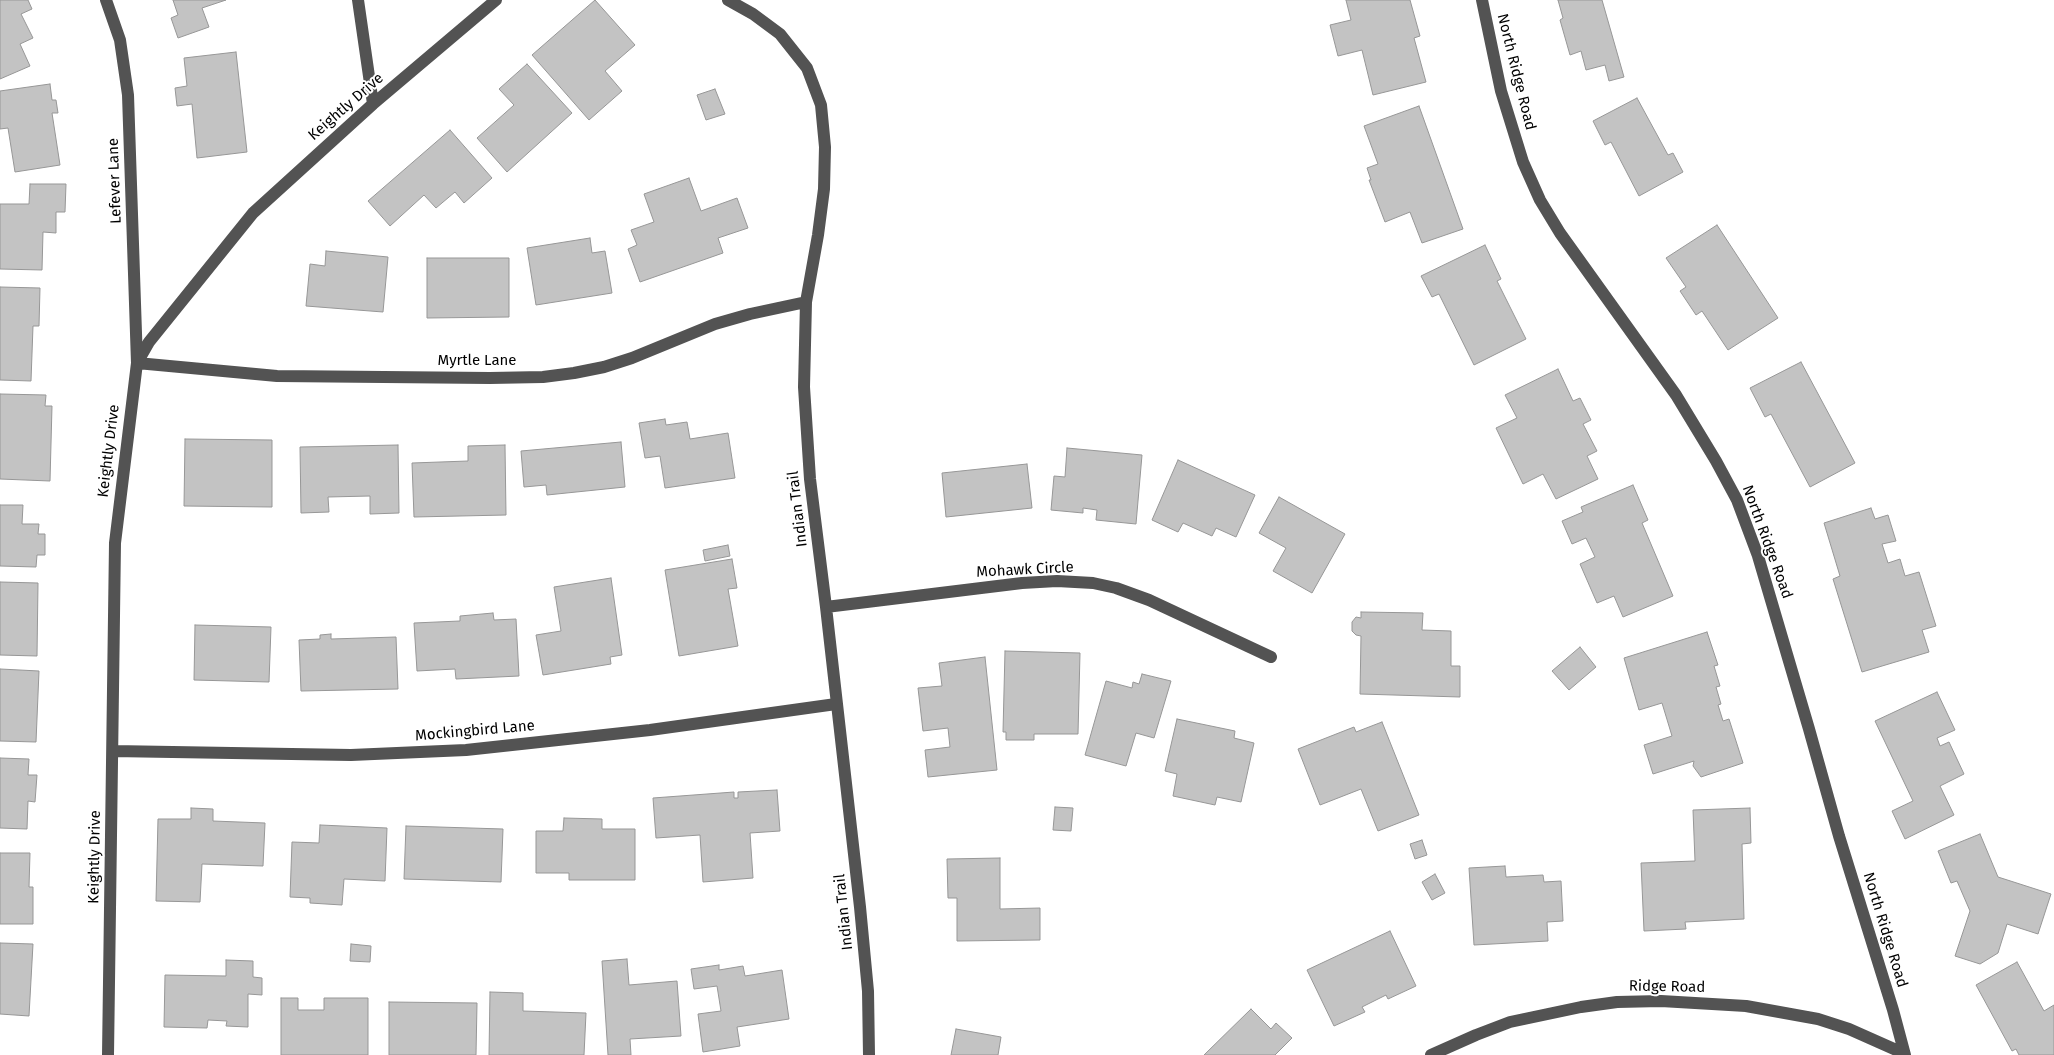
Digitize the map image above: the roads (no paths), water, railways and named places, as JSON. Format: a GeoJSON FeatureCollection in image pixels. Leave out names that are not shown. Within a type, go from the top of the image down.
{"type":"FeatureCollection","features":[{"type":"Feature","properties":{"kind":"street","name":"Lefever Lane"},"geometry":{"type":"LineString","coordinates":[[106,0],[120,40],[128,95],[137,363]]}},
{"type":"Feature","properties":{"kind":"street"},"geometry":{"type":"LineString","coordinates":[[358,0],[373,104]]}},
{"type":"Feature","properties":{"kind":"street","name":"Keightly Drive"},"geometry":{"type":"LineString","coordinates":[[108,1055],[116,543],[137,363],[149,342],[253,213],[373,104],[496,0]]}},
{"type":"Feature","properties":{"kind":"street","name":"Indian Trail"},"geometry":{"type":"LineString","coordinates":[[728,0],[754,14],[780,34],[807,68],[821,105],[826,147],[824,189],[806,302],[804,387],[810,478],[860,907],[868,991],[869,1055]]}},
{"type":"Feature","properties":{"kind":"street","name":"North Ridge Road"},"geometry":{"type":"LineString","coordinates":[[1482,0],[1501,91],[1523,162],[1540,200],[1560,233],[1676,395],[1737,500],[1766,584],[1839,836],[1893,1010],[1904,1054]]}},
{"type":"Feature","properties":{"kind":"street","name":"Myrtle Lane"},"geometry":{"type":"LineString","coordinates":[[137,363],[277,376],[543,377],[574,374],[604,367],[632,358],[716,324],[750,314],[806,302]]}},
{"type":"Feature","properties":{"kind":"street","name":"Mohawk Circle"},"geometry":{"type":"LineString","coordinates":[[826,607],[1022,583],[1057,581],[1092,583],[1116,588],[1149,600],[1271,657]]}},
{"type":"Feature","properties":{"kind":"street","name":"Mockingbird Lane"},"geometry":{"type":"LineString","coordinates":[[113,751],[351,755],[466,750],[650,730],[836,704]]}},
{"type":"Feature","properties":{"kind":"street","name":"Ridge Road"},"geometry":{"type":"LineString","coordinates":[[1431,1055],[1510,1022],[1581,1007],[1618,1002],[1661,1001],[1746,1006],[1818,1019],[1849,1028],[1904,1054]]}}]}
